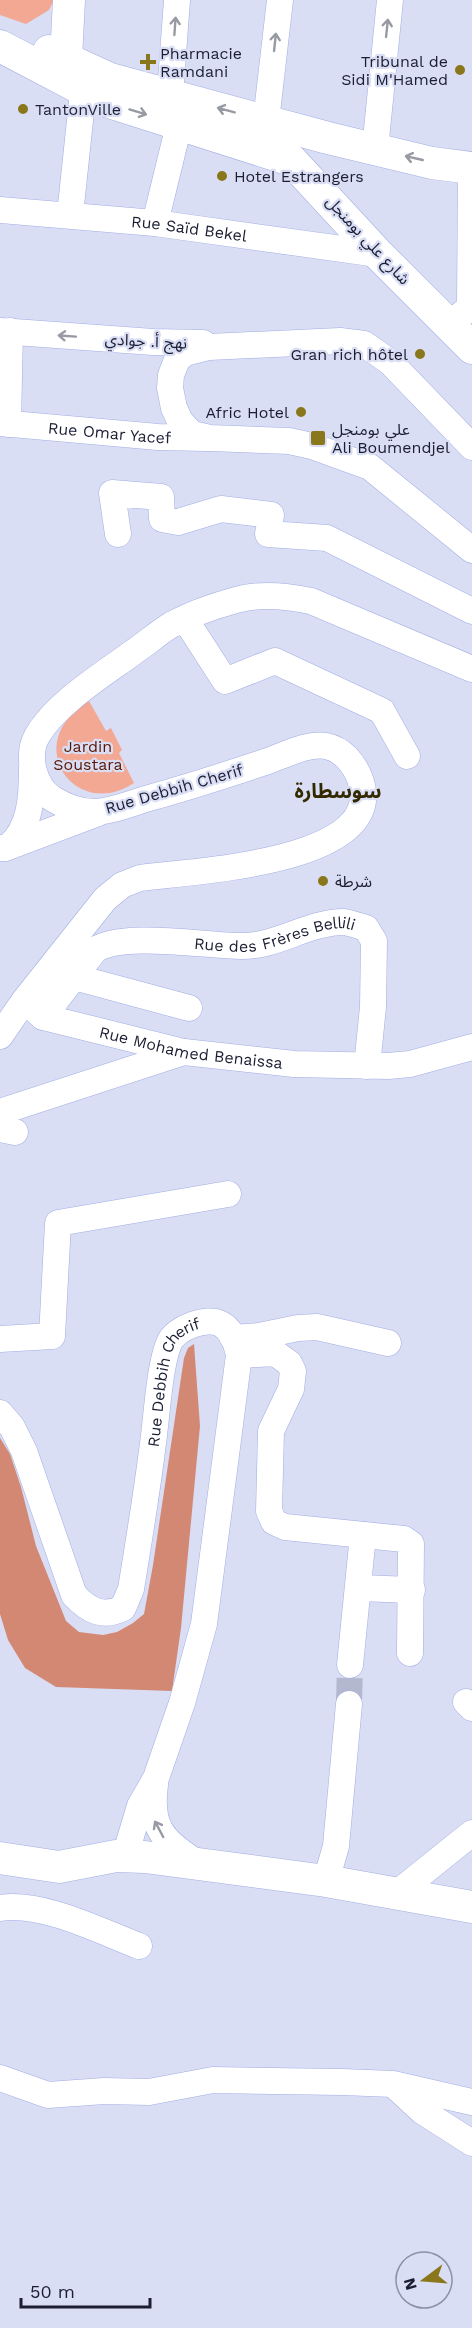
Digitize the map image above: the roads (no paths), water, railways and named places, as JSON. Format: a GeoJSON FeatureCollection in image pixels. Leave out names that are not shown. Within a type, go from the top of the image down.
{"type":"FeatureCollection","features":[{"type":"Feature","properties":{"kind":"main road"},"geometry":{"type":"LineString","coordinates":[[66,58],[69,0]]}},
{"type":"Feature","properties":{"kind":"main road"},"geometry":{"type":"LineString","coordinates":[[0,32],[66,58],[90,82]]}},
{"type":"Feature","properties":{"kind":"main road"},"geometry":{"type":"LineString","coordinates":[[0,46],[90,82],[170,95],[375,149],[453,167],[471,168]]}},
{"type":"Feature","properties":{"kind":"main road","name":"شارع علي بومنجل"},"geometry":{"type":"LineString","coordinates":[[90,82],[111,104],[291,160],[378,254],[472,348]]}},
{"type":"Feature","properties":{"kind":"main road"},"geometry":{"type":"LineString","coordinates":[[0,1838],[112,1857],[197,1863],[326,1881],[472,1907]]}},
{"type":"Feature","properties":{"kind":"main road"},"geometry":{"type":"LineString","coordinates":[[0,1858],[59,1867],[112,1857]]}},
{"type":"Feature","properties":{"kind":"street"},"geometry":{"type":"LineString","coordinates":[[170,95],[177,0]]}},
{"type":"Feature","properties":{"kind":"street"},"geometry":{"type":"LineString","coordinates":[[266,121],[280,0]]}},
{"type":"Feature","properties":{"kind":"street"},"geometry":{"type":"LineString","coordinates":[[375,149],[390,0]]}},
{"type":"Feature","properties":{"kind":"street"},"geometry":{"type":"LineString","coordinates":[[70,215],[78,123],[90,82]]}},
{"type":"Feature","properties":{"kind":"street"},"geometry":{"type":"LineString","coordinates":[[155,223],[179,125]]}},
{"type":"Feature","properties":{"kind":"street"},"geometry":{"type":"LineString","coordinates":[[449,325],[470,307],[471,168]]}},
{"type":"Feature","properties":{"kind":"street","name":"Rue Saïd Bekel"},"geometry":{"type":"LineString","coordinates":[[0,210],[155,223],[378,254]]}},
{"type":"Feature","properties":{"kind":"street"},"geometry":{"type":"LineString","coordinates":[[293,264],[312,245]]}},
{"type":"Feature","properties":{"kind":"street"},"geometry":{"type":"LineString","coordinates":[[4,423],[5,331]]}},
{"type":"Feature","properties":{"kind":"street","name":"نهج أ. جوادي"},"geometry":{"type":"LineString","coordinates":[[5,331],[153,342],[293,343]]}},
{"type":"Feature","properties":{"kind":"street"},"geometry":{"type":"LineString","coordinates":[[472,447],[390,362],[371,347],[357,342],[216,346],[194,349],[185,353],[174,365],[170,388],[174,408],[180,421],[192,434],[210,438],[289,441],[312,446],[370,467],[472,550]]}},
{"type":"Feature","properties":{"kind":"street","name":"Rue Omar Yacef"},"geometry":{"type":"LineString","coordinates":[[4,423],[158,437],[210,438]]}},
{"type":"Feature","properties":{"kind":"street"},"geometry":{"type":"LineString","coordinates":[[118,534],[112,493],[161,497],[162,519],[178,522],[221,509],[271,515],[268,534],[327,538],[472,611]]}},
{"type":"Feature","properties":{"kind":"street"},"geometry":{"type":"LineString","coordinates":[[4,848],[18,839],[24,829],[32,787],[32,758],[38,735],[56,712],[105,672],[171,626],[185,619],[239,599],[262,596],[296,598],[311,601],[364,622],[472,669]]}},
{"type":"Feature","properties":{"kind":"street"},"geometry":{"type":"LineString","coordinates":[[185,619],[225,681],[275,661],[382,711],[407,756]]}},
{"type":"Feature","properties":{"kind":"street","name":"Rue Debbih Cherif"},"geometry":{"type":"LineString","coordinates":[[0,1036],[34,1009],[105,899],[122,885],[140,878],[267,861],[320,845],[341,834],[351,825],[363,799],[361,780],[352,763],[339,750],[323,746],[303,748],[240,770],[104,811],[82,811],[60,804],[48,795],[38,780],[32,758]]}},
{"type":"Feature","properties":{"kind":"street"},"geometry":{"type":"LineString","coordinates":[[4,848],[104,811]]}},
{"type":"Feature","properties":{"kind":"street","name":"Rue des Frères Bellili"},"geometry":{"type":"LineString","coordinates":[[34,1009],[74,977],[95,950],[113,942],[143,941],[243,946],[344,922],[366,928],[375,941],[373,1008],[367,1066]]}},
{"type":"Feature","properties":{"kind":"street"},"geometry":{"type":"LineString","coordinates":[[74,977],[189,1008]]}},
{"type":"Feature","properties":{"kind":"street","name":"Rue Mohamed Benaissa"},"geometry":{"type":"LineString","coordinates":[[34,1009],[184,1052],[294,1064],[367,1066]]}},
{"type":"Feature","properties":{"kind":"street"},"geometry":{"type":"LineString","coordinates":[[367,1066],[410,1064],[472,1047]]}},
{"type":"Feature","properties":{"kind":"street"},"geometry":{"type":"LineString","coordinates":[[0,1112],[184,1052]]}},
{"type":"Feature","properties":{"kind":"street"},"geometry":{"type":"LineString","coordinates":[[0,1339],[52,1336],[58,1223],[228,1194]]}},
{"type":"Feature","properties":{"kind":"street","name":"Rue Debbih Cherif"},"geometry":{"type":"LineString","coordinates":[[0,1413],[12,1427],[24,1451],[74,1595],[82,1604],[94,1611],[102,1614],[113,1613],[123,1608],[131,1589],[160,1383],[169,1342],[184,1329],[214,1322],[221,1324],[236,1347]]}},
{"type":"Feature","properties":{"kind":"street"},"geometry":{"type":"LineString","coordinates":[[236,1347],[259,1336],[298,1328],[317,1327],[388,1343]]}},
{"type":"Feature","properties":{"kind":"street"},"geometry":{"type":"LineString","coordinates":[[236,1347],[275,1353],[283,1357],[293,1371],[291,1389],[272,1431],[270,1511],[274,1522],[285,1527],[404,1539],[411,1544],[410,1653]]}},
{"type":"Feature","properties":{"kind":"street"},"geometry":{"type":"LineString","coordinates":[[112,1857],[156,1778],[182,1703],[204,1624],[236,1347]]}},
{"type":"Feature","properties":{"kind":"street"},"geometry":{"type":"LineString","coordinates":[[350,1665],[363,1535]]}},
{"type":"Feature","properties":{"kind":"street"},"geometry":{"type":"LineString","coordinates":[[358,1588],[412,1590]]}},
{"type":"Feature","properties":{"kind":"street"},"geometry":{"type":"LineString","coordinates":[[326,1881],[336,1846],[349,1704]]}},
{"type":"Feature","properties":{"kind":"street"},"geometry":{"type":"LineString","coordinates":[[156,1778],[153,1803],[154,1820],[160,1833],[171,1845],[197,1863]]}},
{"type":"Feature","properties":{"kind":"street"},"geometry":{"type":"LineString","coordinates":[[396,1894],[472,1833]]}},
{"type":"Feature","properties":{"kind":"street"},"geometry":{"type":"LineString","coordinates":[[0,1908],[22,1907],[46,1911],[139,1946]]}},
{"type":"Feature","properties":{"kind":"street"},"geometry":{"type":"LineString","coordinates":[[0,2078],[48,2095],[104,2091],[160,2091],[213,2080],[396,2081],[472,2090]]}},
{"type":"Feature","properties":{"kind":"street"},"geometry":{"type":"LineString","coordinates":[[396,2081],[472,2102]]}},
{"type":"Feature","properties":{"kind":"street"},"geometry":{"type":"LineString","coordinates":[[396,2081],[472,2131]]}},
{"type":"Feature","properties":{"kind":"street"},"geometry":{"type":"LineString","coordinates":[[396,2081],[422,2110],[472,2143]]}},
{"type":"Feature","properties":{"kind":"tunnel"},"geometry":{"type":"LineString","coordinates":[[349,1704],[350,1665]]}},
{"type":"Feature","properties":{"kind":"place","name":"Pharmacie Ramdani"},"geometry":{"type":"Point","coordinates":[148,62]}},
{"type":"Feature","properties":{"kind":"place","name":"Tribunal de Sidi M'Hamed"},"geometry":{"type":"Point","coordinates":[460,70]}},
{"type":"Feature","properties":{"kind":"place","name":"TantonVille"},"geometry":{"type":"Point","coordinates":[23,109]}},
{"type":"Feature","properties":{"kind":"place","name":"Hotel Estrangers"},"geometry":{"type":"Point","coordinates":[222,176]}},
{"type":"Feature","properties":{"kind":"place","name":"Gran rich hôtel"},"geometry":{"type":"Point","coordinates":[420,354]}},
{"type":"Feature","properties":{"kind":"place","name":"Afric Hotel"},"geometry":{"type":"Point","coordinates":[301,412]}},
{"type":"Feature","properties":{"kind":"place","name":"علي بومنجل Ali Boumendjel"},"geometry":{"type":"Point","coordinates":[318,438]}},
{"type":"Feature","properties":{"kind":"place","name":"شرطة"},"geometry":{"type":"Point","coordinates":[323,881]}},
{"type":"Feature","properties":{"kind":"district","name":"سوسطارة"},"geometry":{"type":"Point","coordinates":[338,791]}},
{"type":"Feature","properties":{"kind":"park label","name":"Jardin Soustara"},"geometry":{"type":"Point","coordinates":[88,755]}}]}
